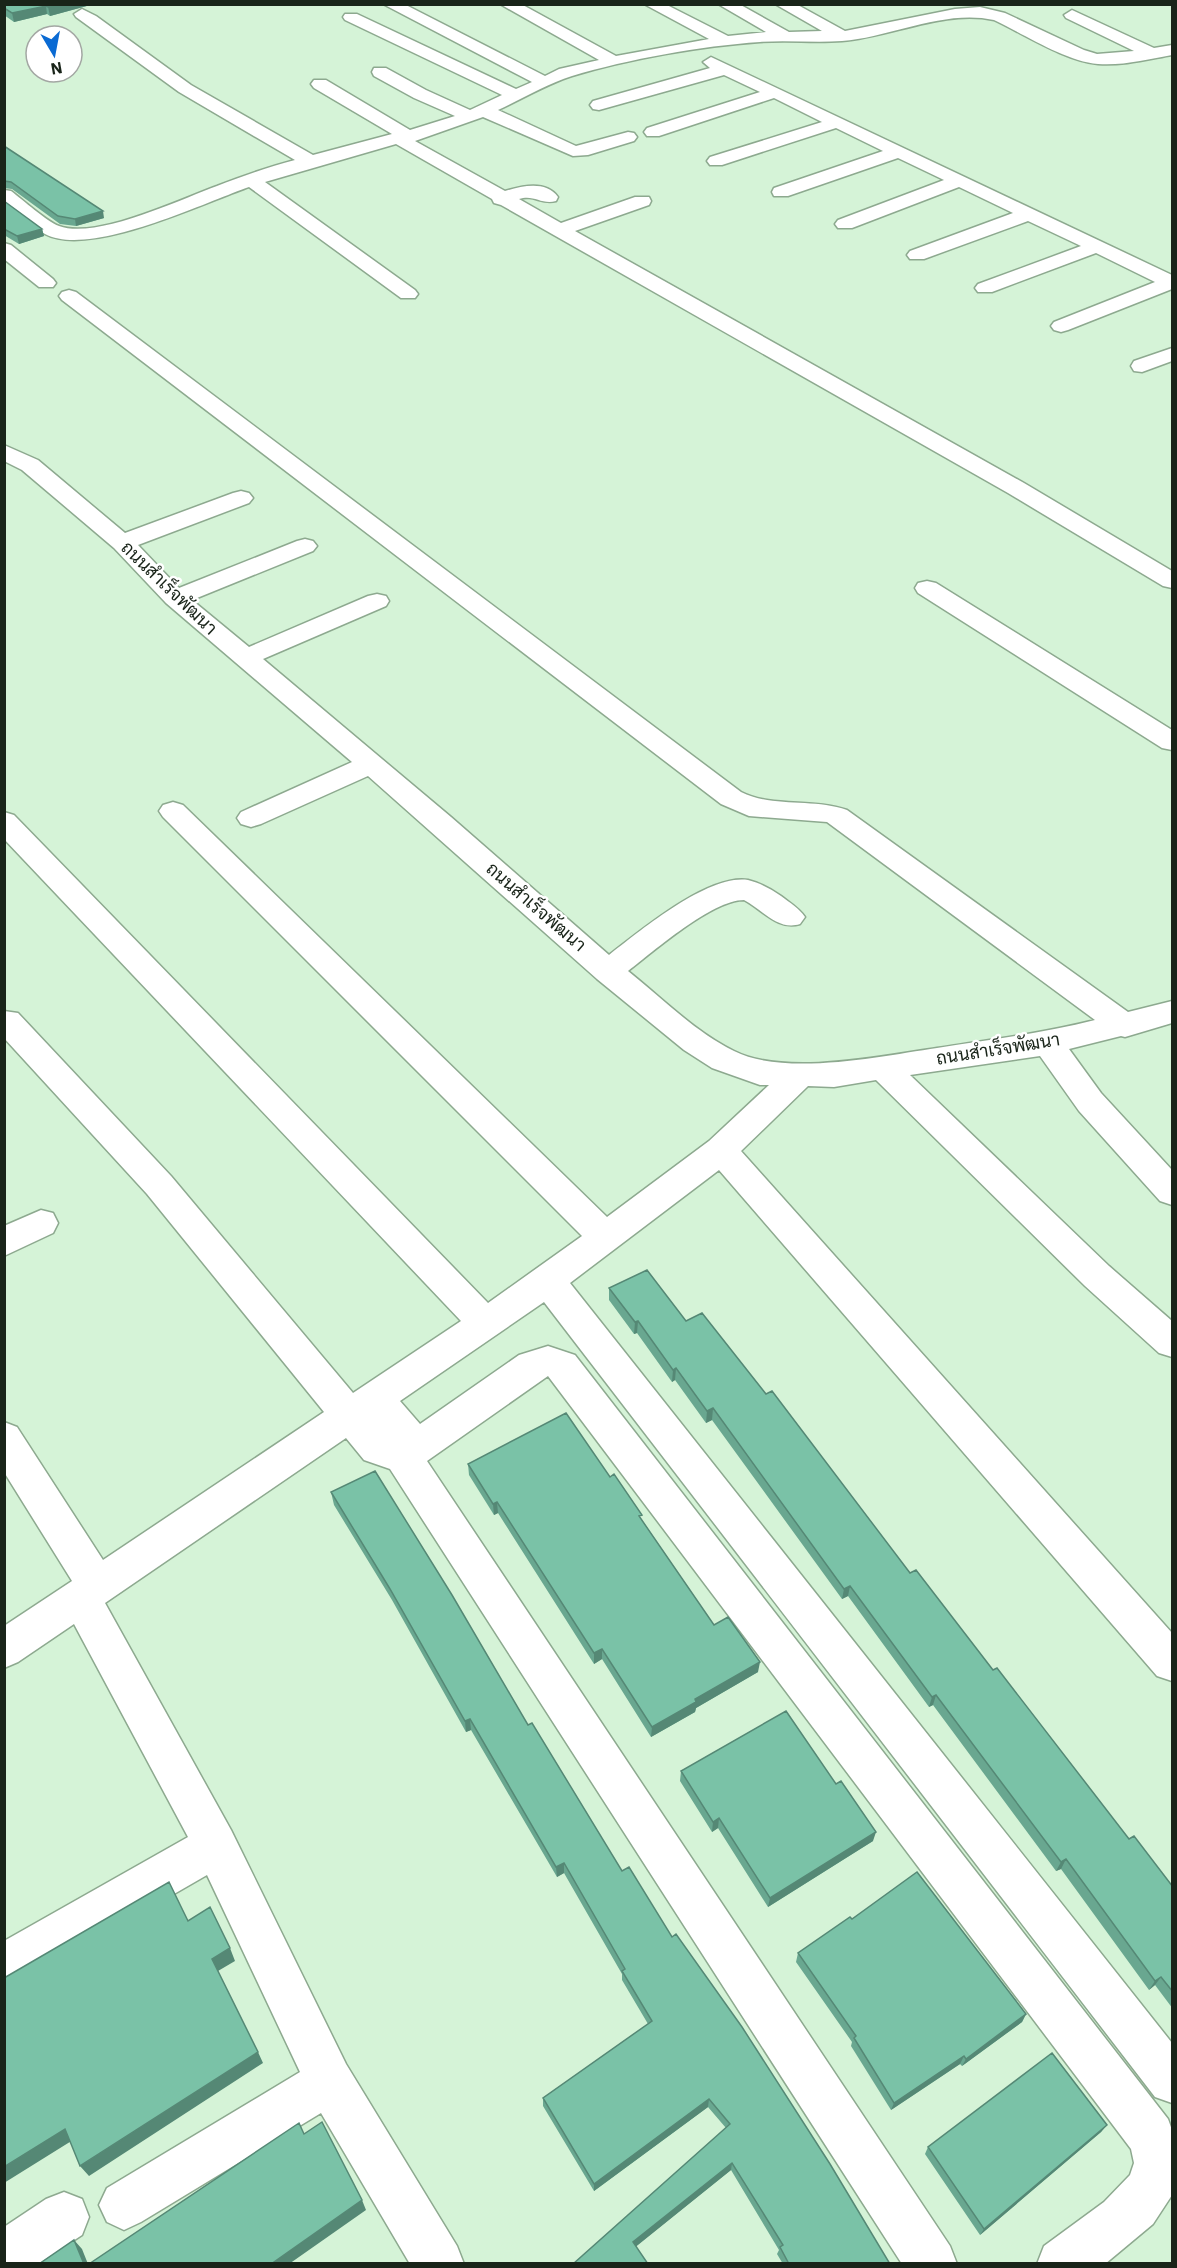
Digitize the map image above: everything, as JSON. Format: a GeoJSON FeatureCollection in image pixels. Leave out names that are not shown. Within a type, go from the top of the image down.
{"type":"FeatureCollection","features":[{"type":"Feature","properties":{"kind":"street"},"geometry":{"type":"LineString","coordinates":[[391,4],[543,81]]}},
{"type":"Feature","properties":{"kind":"street"},"geometry":{"type":"LineString","coordinates":[[508,4],[612,61]]}},
{"type":"Feature","properties":{"kind":"street"},"geometry":{"type":"LineString","coordinates":[[652,4],[726,41]]}},
{"type":"Feature","properties":{"kind":"street"},"geometry":{"type":"LineString","coordinates":[[726,4],[789,38]]}},
{"type":"Feature","properties":{"kind":"street"},"geometry":{"type":"LineString","coordinates":[[783,4],[843,36]]}},
{"type":"Feature","properties":{"kind":"street"},"geometry":{"type":"LineString","coordinates":[[919,4],[944,17]]}},
{"type":"Feature","properties":{"kind":"street"},"geometry":{"type":"LineString","coordinates":[[4,195],[52,231],[87,233],[123,226],[175,210],[250,180],[404,138],[476,113],[543,81],[612,61],[761,37],[843,36],[944,17],[978,8],[1078,54],[1096,59],[1121,58],[1173,50]]}},
{"type":"Feature","properties":{"kind":"street"},"geometry":{"type":"LineString","coordinates":[[82,14],[106,29],[146,62],[226,114],[312,162]]}},
{"type":"Feature","properties":{"kind":"street"},"geometry":{"type":"LineString","coordinates":[[1072,15],[1152,53]]}},
{"type":"Feature","properties":{"kind":"street"},"geometry":{"type":"LineString","coordinates":[[351,17],[514,95]]}},
{"type":"Feature","properties":{"kind":"street"},"geometry":{"type":"LineString","coordinates":[[599,105],[718,66],[1173,282]]}},
{"type":"Feature","properties":{"kind":"street"},"geometry":{"type":"LineString","coordinates":[[380,72],[420,94],[573,151],[582,151],[628,137]]}},
{"type":"Feature","properties":{"kind":"street"},"geometry":{"type":"LineString","coordinates":[[320,84],[501,199],[1016,488],[1173,581]]}},
{"type":"Feature","properties":{"kind":"street"},"geometry":{"type":"LineString","coordinates":[[653,132],[773,93]]}},
{"type":"Feature","properties":{"kind":"street"},"geometry":{"type":"LineString","coordinates":[[716,161],[835,123]]}},
{"type":"Feature","properties":{"kind":"street"},"geometry":{"type":"LineString","coordinates":[[781,192],[898,152]]}},
{"type":"Feature","properties":{"kind":"street"},"geometry":{"type":"LineString","coordinates":[[250,180],[408,294]]}},
{"type":"Feature","properties":{"kind":"street"},"geometry":{"type":"LineString","coordinates":[[845,224],[959,181]]}},
{"type":"Feature","properties":{"kind":"street"},"geometry":{"type":"LineString","coordinates":[[501,199],[529,190],[549,197]]}},
{"type":"Feature","properties":{"kind":"street"},"geometry":{"type":"LineString","coordinates":[[558,230],[642,201]]}},
{"type":"Feature","properties":{"kind":"street"},"geometry":{"type":"LineString","coordinates":[[917,255],[1029,214]]}},
{"type":"Feature","properties":{"kind":"street"},"geometry":{"type":"LineString","coordinates":[[24,239],[4,247],[46,283]]}},
{"type":"Feature","properties":{"kind":"street"},"geometry":{"type":"LineString","coordinates":[[985,288],[1098,246]]}},
{"type":"Feature","properties":{"kind":"street"},"geometry":{"type":"LineString","coordinates":[[1061,326],[1173,282]]}},
{"type":"Feature","properties":{"kind":"street"},"geometry":{"type":"LineString","coordinates":[[69,296],[731,798],[749,807],[825,812],[837,816],[1125,1026]]}},
{"type":"Feature","properties":{"kind":"street"},"geometry":{"type":"LineString","coordinates":[[1142,366],[1173,354]]}},
{"type":"Feature","properties":{"kind":"street","name":"ถนนสำเร็จพัฒนา"},"geometry":{"type":"LineString","coordinates":[[4,452],[30,465],[122,543],[175,598],[371,764],[608,971],[695,1042],[723,1060],[760,1073],[834,1075],[1048,1042],[1125,1026],[1173,1012]]}},
{"type":"Feature","properties":{"kind":"street"},"geometry":{"type":"LineString","coordinates":[[122,543],[241,498]]}},
{"type":"Feature","properties":{"kind":"street"},"geometry":{"type":"LineString","coordinates":[[175,598],[305,546]]}},
{"type":"Feature","properties":{"kind":"street"},"geometry":{"type":"LineString","coordinates":[[927,588],[1173,742]]}},
{"type":"Feature","properties":{"kind":"street"},"geometry":{"type":"LineString","coordinates":[[245,657],[377,601]]}},
{"type":"Feature","properties":{"kind":"street"},"geometry":{"type":"LineString","coordinates":[[251,818],[371,764]]}},
{"type":"Feature","properties":{"kind":"street"},"geometry":{"type":"LineString","coordinates":[[173,811],[606,1238]]}},
{"type":"Feature","properties":{"kind":"street"},"geometry":{"type":"LineString","coordinates":[[4,821],[486,1324]]}},
{"type":"Feature","properties":{"kind":"street"},"geometry":{"type":"LineString","coordinates":[[608,971],[655,935],[718,893],[734,889],[747,890],[790,918]]}},
{"type":"Feature","properties":{"kind":"street"},"geometry":{"type":"LineString","coordinates":[[7,1021],[362,1407],[377,1448],[403,1456],[932,2264]]}},
{"type":"Feature","properties":{"kind":"street"},"geometry":{"type":"LineString","coordinates":[[1048,1042],[1090,1102],[1173,1192]]}},
{"type":"Feature","properties":{"kind":"street"},"geometry":{"type":"LineString","coordinates":[[883,1068],[1097,1276],[1173,1342]]}},
{"type":"Feature","properties":{"kind":"street"},"geometry":{"type":"LineString","coordinates":[[4,1649],[548,1281],[721,1150],[800,1075]]}},
{"type":"Feature","properties":{"kind":"street"},"geometry":{"type":"LineString","coordinates":[[721,1150],[1173,1662]]}},
{"type":"Feature","properties":{"kind":"street"},"geometry":{"type":"LineString","coordinates":[[4,1242],[41,1223]]}},
{"type":"Feature","properties":{"kind":"street"},"geometry":{"type":"LineString","coordinates":[[548,1281],[1173,2080]]}},
{"type":"Feature","properties":{"kind":"street"},"geometry":{"type":"LineString","coordinates":[[403,1456],[532,1365],[548,1361],[562,1366],[1150,2136],[1158,2163],[1152,2184],[1140,2204],[1062,2264]]}},
{"type":"Feature","properties":{"kind":"street"},"geometry":{"type":"LineString","coordinates":[[4,1438],[90,1592],[216,1845],[329,2081],[439,2264]]}},
{"type":"Feature","properties":{"kind":"street"},"geometry":{"type":"LineString","coordinates":[[7,1965],[216,1845]]}},
{"type":"Feature","properties":{"kind":"street"},"geometry":{"type":"LineString","coordinates":[[124,2205],[329,2081]]}},
{"type":"Feature","properties":{"kind":"street"},"geometry":{"type":"LineString","coordinates":[[4,2257],[63,2217]]}},
{"type":"Feature","properties":{"kind":"building"},"geometry":{"type":"Polygon","coordinates":[[[4,4],[58,4],[12,13],[4,8],[4,4]]]}},
{"type":"Feature","properties":{"kind":"building"},"geometry":{"type":"Polygon","coordinates":[[[4,146],[103,211],[75,219],[58,216],[11,182],[4,181],[4,146]]]}},
{"type":"Feature","properties":{"kind":"building"},"geometry":{"type":"Polygon","coordinates":[[[4,201],[42,229],[17,236],[4,229],[4,201]]]}},
{"type":"Feature","properties":{"kind":"building"},"geometry":{"type":"Polygon","coordinates":[[[647,1270],[686,1321],[702,1313],[766,1394],[772,1391],[910,1573],[916,1570],[993,1670],[997,1668],[1129,1839],[1134,1836],[1173,1887],[1173,1992],[1161,1977],[1155,1981],[1066,1859],[1061,1862],[936,1695],[932,1697],[850,1586],[844,1589],[713,1408],[707,1411],[676,1368],[673,1370],[638,1321],[635,1322],[609,1288],[647,1270]]]}},
{"type":"Feature","properties":{"kind":"building"},"geometry":{"type":"Polygon","coordinates":[[[566,1413],[610,1477],[614,1474],[642,1515],[639,1516],[714,1625],[728,1617],[760,1662],[695,1699],[696,1702],[652,1727],[602,1649],[594,1653],[497,1502],[493,1504],[468,1464],[566,1413]]]}},
{"type":"Feature","properties":{"kind":"building"},"geometry":{"type":"Polygon","coordinates":[[[375,1471],[452,1595],[528,1725],[532,1723],[622,1871],[629,1867],[672,1937],[676,1934],[742,2027],[830,2164],[890,2264],[789,2264],[780,2247],[783,2245],[732,2163],[633,2242],[648,2264],[573,2264],[730,2124],[709,2099],[594,2184],[543,2098],[652,2021],[622,1971],[625,1969],[564,1863],[556,1867],[470,1719],[465,1721],[390,1589],[331,1492],[375,1471]]]}},
{"type":"Feature","properties":{"kind":"building"},"geometry":{"type":"Polygon","coordinates":[[[786,1711],[836,1784],[841,1781],[876,1832],[770,1898],[719,1818],[713,1822],[681,1771],[786,1711]]]}},
{"type":"Feature","properties":{"kind":"building"},"geometry":{"type":"Polygon","coordinates":[[[917,1872],[1026,2014],[966,2059],[964,2056],[894,2103],[854,2038],[856,2036],[798,1953],[850,1917],[852,1919],[917,1872]]]}},
{"type":"Feature","properties":{"kind":"building"},"geometry":{"type":"Polygon","coordinates":[[[169,1882],[188,1921],[210,1907],[230,1948],[212,1959],[258,2052],[80,2166],[65,2129],[4,2167],[4,1978],[169,1882]]]}},
{"type":"Feature","properties":{"kind":"building"},"geometry":{"type":"Polygon","coordinates":[[[1052,2053],[1107,2125],[984,2229],[928,2147],[1052,2053]]]}},
{"type":"Feature","properties":{"kind":"building"},"geometry":{"type":"Polygon","coordinates":[[[322,2122],[362,2200],[271,2264],[89,2264],[299,2123],[304,2134],[322,2122]]]}},
{"type":"Feature","properties":{"kind":"building"},"geometry":{"type":"Polygon","coordinates":[[[74,2240],[84,2264],[39,2264],[74,2240]]]}}]}
